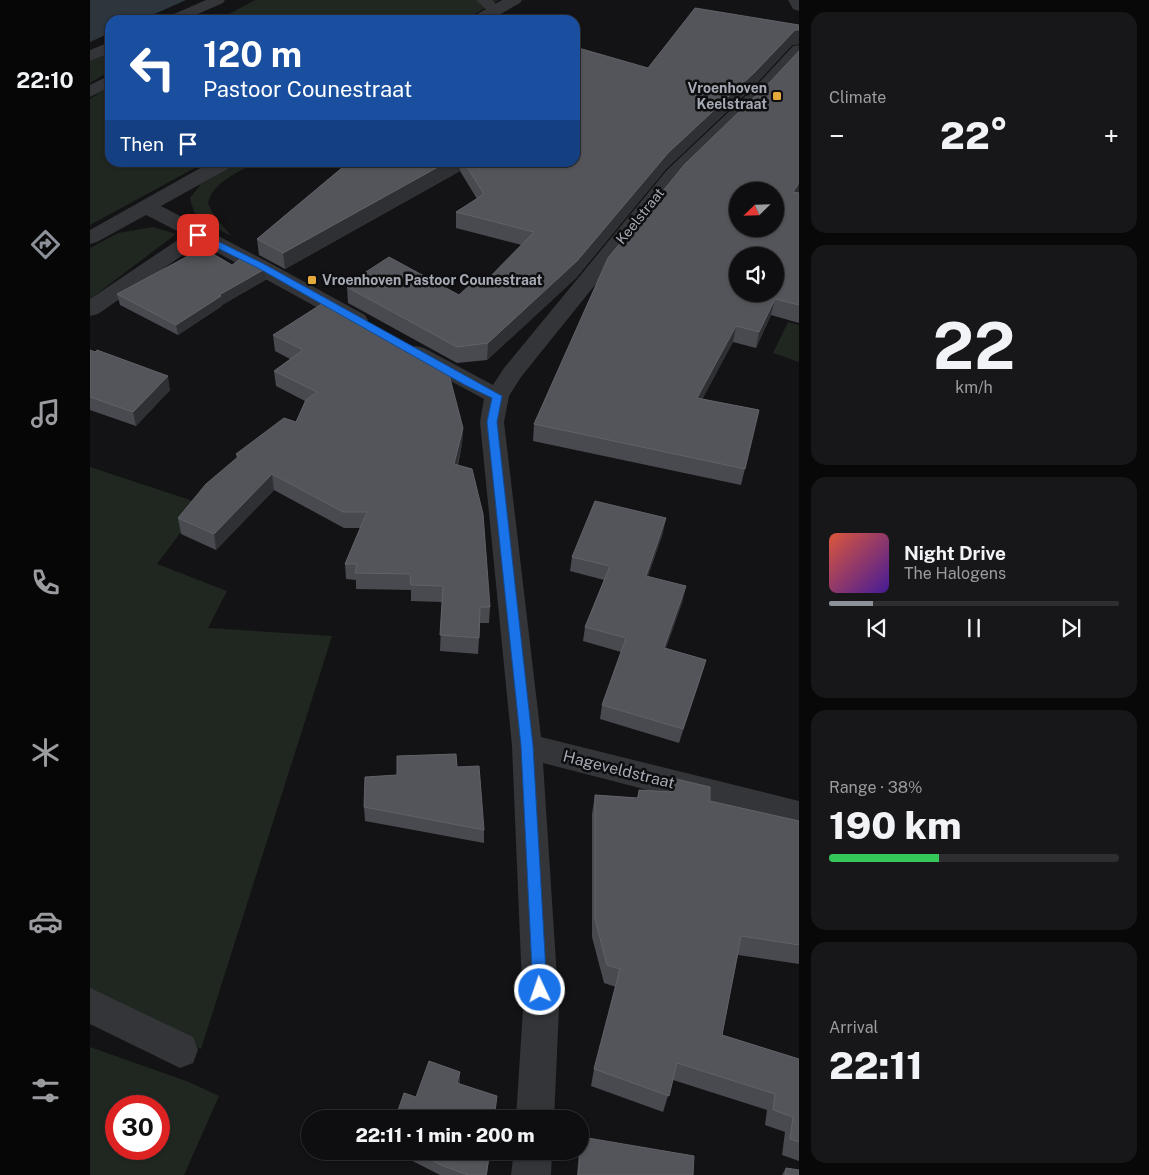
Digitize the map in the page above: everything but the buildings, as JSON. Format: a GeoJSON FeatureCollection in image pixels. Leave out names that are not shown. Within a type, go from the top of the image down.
{"type":"FeatureCollection","features":[{"type":"Feature","properties":{"kind":"street"},"geometry":{"type":"LineString","coordinates":[[489,5],[514,0]]}},
{"type":"Feature","properties":{"kind":"street"},"geometry":{"type":"LineString","coordinates":[[796,0],[799,6]]}},
{"type":"Feature","properties":{"kind":"street","name":"Keelstraat"},"geometry":{"type":"LineString","coordinates":[[497,396],[512,374],[674,174],[760,92],[799,50]]}},
{"type":"Feature","properties":{"kind":"street"},"geometry":{"type":"LineString","coordinates":[[90,238],[217,167]]}},
{"type":"Feature","properties":{"kind":"street"},"geometry":{"type":"LineString","coordinates":[[147,207],[261,266],[469,383],[497,396],[492,422],[527,746],[541,1009],[535,1110]]}},
{"type":"Feature","properties":{"kind":"street"},"geometry":{"type":"LineString","coordinates":[[90,309],[198,235]]}},
{"type":"Feature","properties":{"kind":"street","name":"Hageveldstraat"},"geometry":{"type":"LineString","coordinates":[[527,746],[799,815]]}},
{"type":"Feature","properties":{"kind":"street"},"geometry":{"type":"LineString","coordinates":[[90,1005],[180,1050]]}},
{"type":"Feature","properties":{"kind":"street"},"geometry":{"type":"LineString","coordinates":[[531,1175],[532,1160]]}},
{"type":"Feature","properties":{"kind":"lane"},"geometry":{"type":"LineString","coordinates":[[184,15],[218,0]]}},
{"type":"Feature","properties":{"kind":"lane"},"geometry":{"type":"LineString","coordinates":[[214,15],[230,5],[234,0]]}},
{"type":"Feature","properties":{"kind":"lane"},"geometry":{"type":"LineString","coordinates":[[90,56],[105,49]]}},
{"type":"Feature","properties":{"kind":"lane"},"geometry":{"type":"LineString","coordinates":[[90,92],[105,83]]}},
{"type":"Feature","properties":{"kind":"shaded area"},"geometry":{"type":"Polygon","coordinates":[[[90,0],[186,0],[152,15],[105,15],[105,35],[90,42],[90,0]]]}},
{"type":"Feature","properties":{"kind":"shaded area"},"geometry":{"type":"Polygon","coordinates":[[[255,0],[499,0],[473,15],[227,15],[255,0]]]}},
{"type":"Feature","properties":{"kind":"shaded area"},"geometry":{"type":"Polygon","coordinates":[[[105,50],[105,74],[90,83],[90,57],[105,50]]]}},
{"type":"Feature","properties":{"kind":"shaded area"},"geometry":{"type":"Polygon","coordinates":[[[105,89],[105,167],[197,167],[90,225],[90,99],[105,89]]]}},
{"type":"Feature","properties":{"kind":"shaded area"},"geometry":{"type":"Polygon","coordinates":[[[230,167],[248,167],[221,183],[215,189],[208,203],[215,218],[232,236],[221,231],[194,212],[190,198],[201,184],[230,167]]]}},
{"type":"Feature","properties":{"kind":"shaded area"},"geometry":{"type":"Polygon","coordinates":[[[153,227],[176,234],[90,299],[90,248],[118,233],[153,227]]]}},
{"type":"Feature","properties":{"kind":"shaded area"},"geometry":{"type":"Polygon","coordinates":[[[788,322],[799,325],[799,362],[773,353],[788,322]]]}},
{"type":"Feature","properties":{"kind":"shaded area"},"geometry":{"type":"Polygon","coordinates":[[[90,467],[202,504],[157,564],[227,591],[208,628],[332,636],[201,1049],[90,992],[90,467]]]}},
{"type":"Feature","properties":{"kind":"shaded area"},"geometry":{"type":"Polygon","coordinates":[[[90,1047],[189,1082],[219,1096],[184,1175],[90,1175],[90,1047]]]}},
{"type":"Feature","properties":{"kind":"place","name":"Vroenhoven Keelstraat"},"geometry":{"type":"Point","coordinates":[777,96]}},
{"type":"Feature","properties":{"kind":"place","name":"Vroenhoven Pastoor Counestraat"},"geometry":{"type":"Point","coordinates":[312,280]}},
{"type":"Feature","properties":{"kind":"route"},"geometry":{"type":"LineString","coordinates":[[198,235],[261,266],[469,383],[497,396],[492,422],[527,746],[540,990]]}}]}
